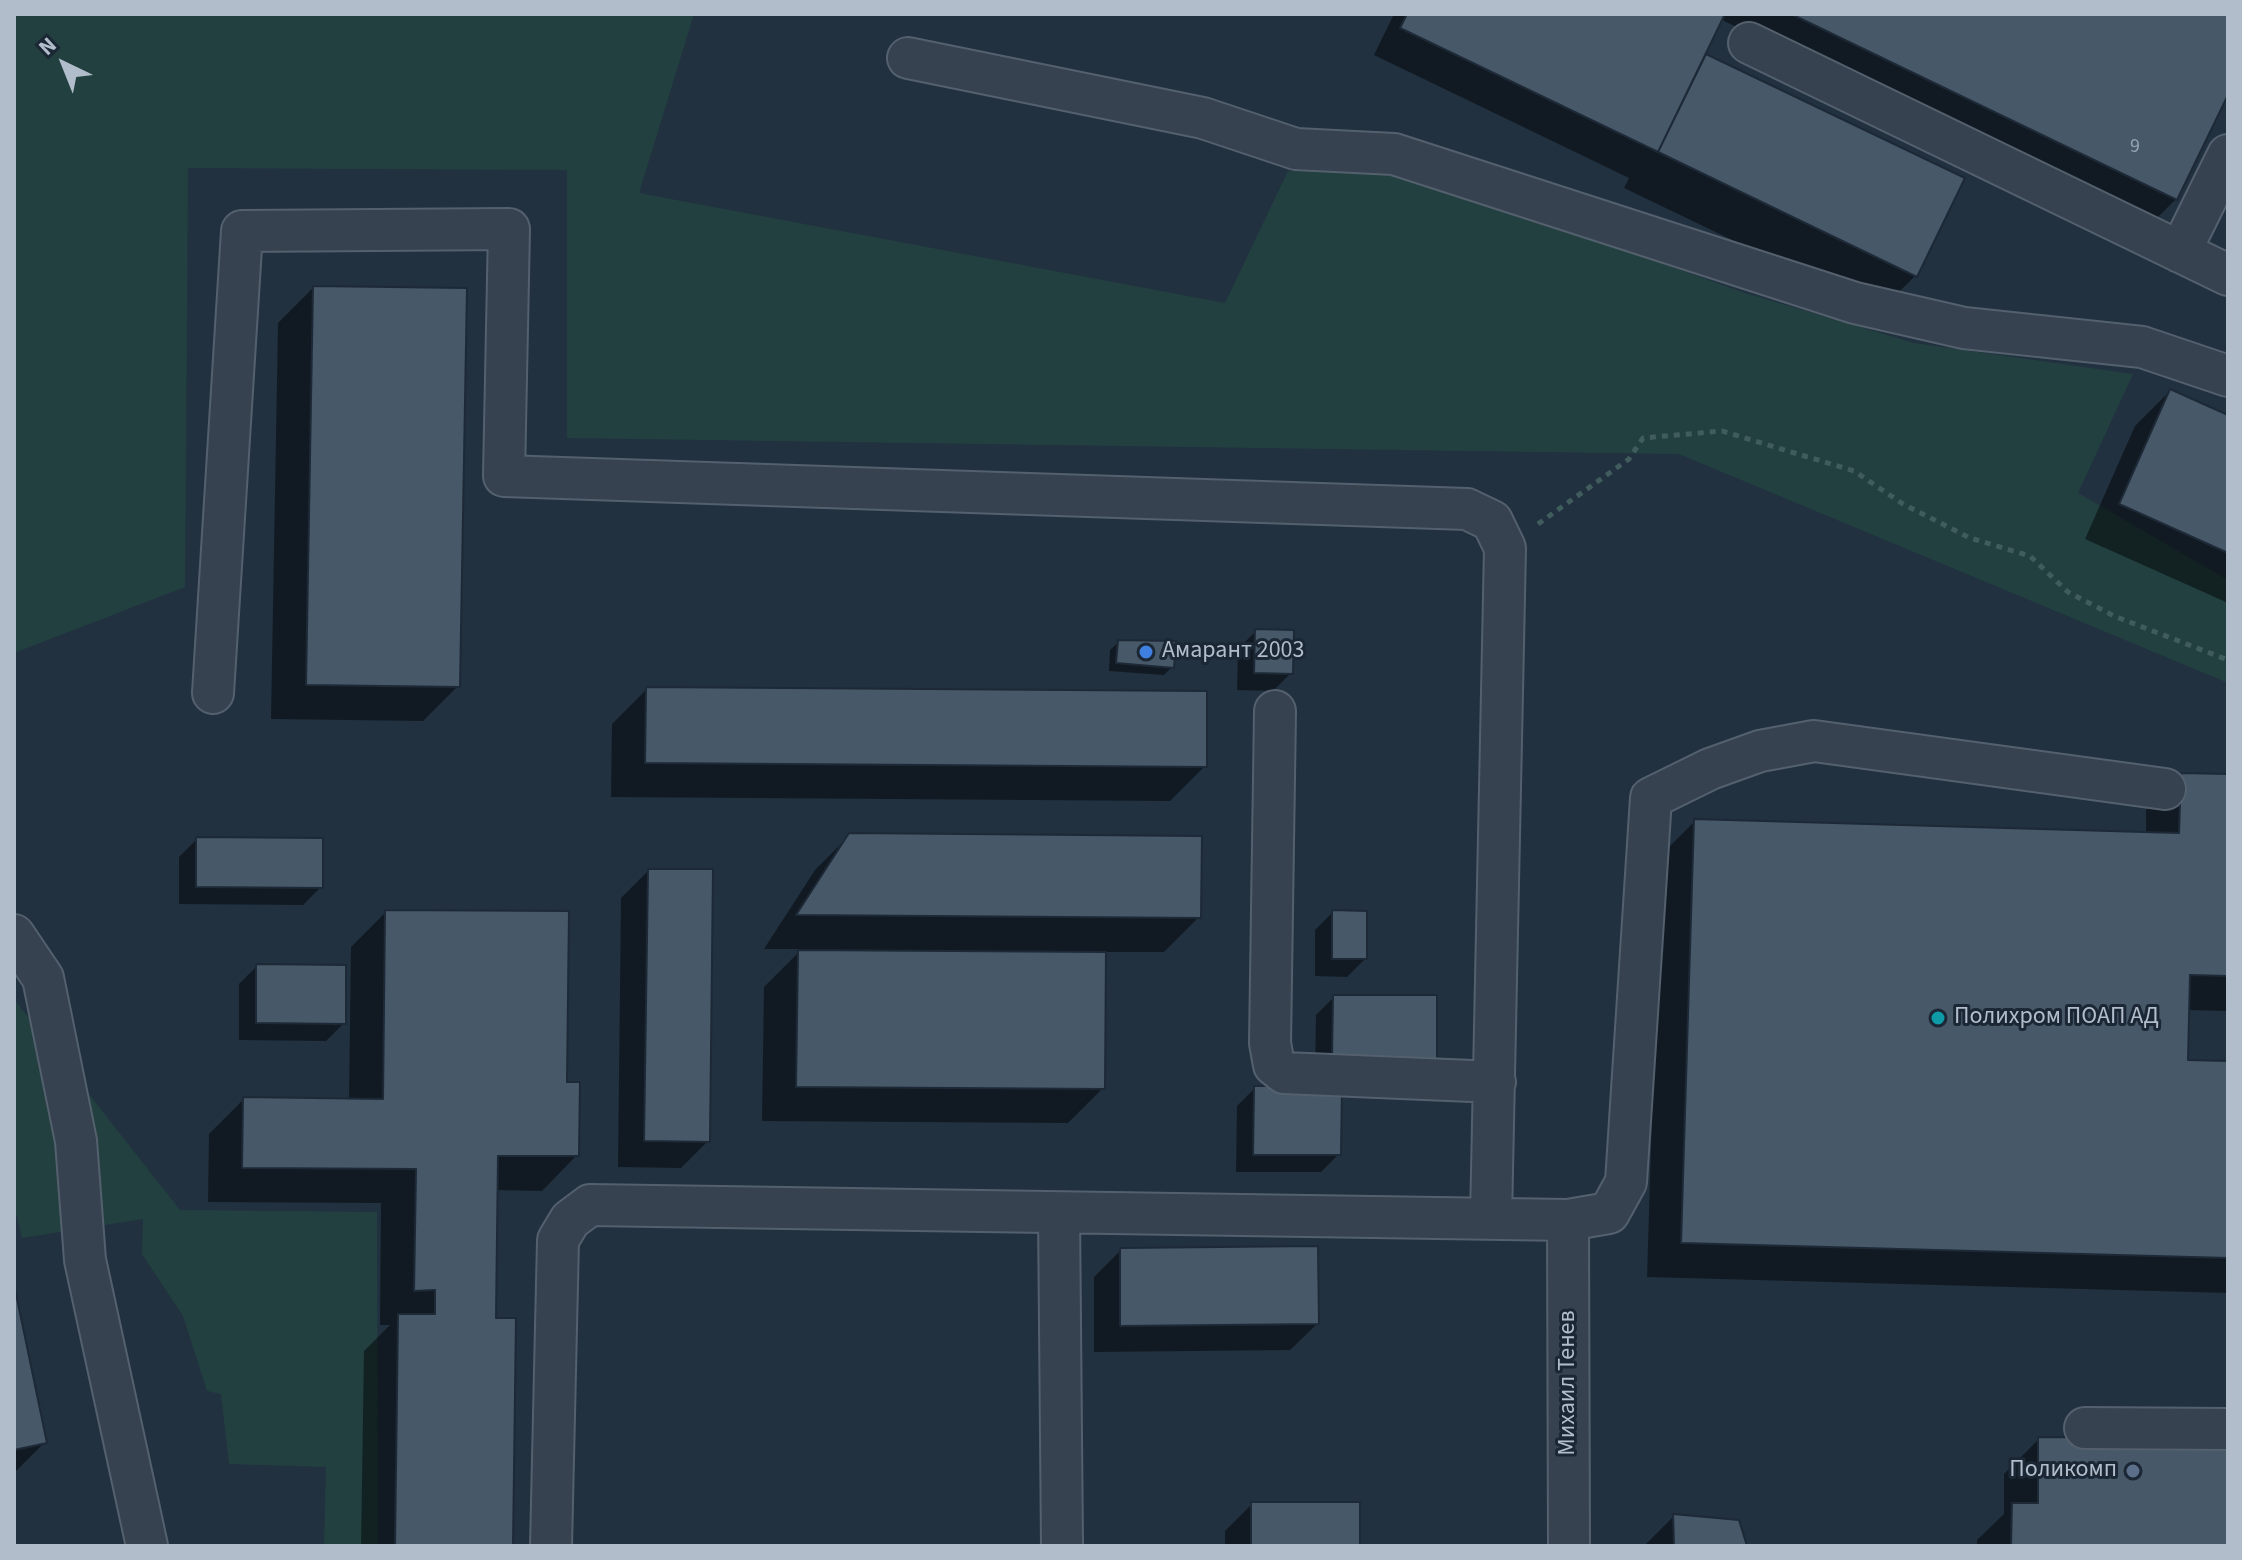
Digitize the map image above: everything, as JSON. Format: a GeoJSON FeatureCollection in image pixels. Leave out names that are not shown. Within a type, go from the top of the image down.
{"type":"FeatureCollection","features":[{"type":"Feature","properties":{"kind":"street"},"geometry":{"type":"LineString","coordinates":[[1749,43],[2228,275]]}},
{"type":"Feature","properties":{"kind":"street"},"geometry":{"type":"LineString","coordinates":[[908,58],[1203,118],[1296,149],[1394,154],[1855,303],[1964,328],[2142,347],[2228,376]]}},
{"type":"Feature","properties":{"kind":"street"},"geometry":{"type":"LineString","coordinates":[[2180,252],[2228,155]]}},
{"type":"Feature","properties":{"kind":"street"},"geometry":{"type":"LineString","coordinates":[[213,693],[242,231],[509,229],[504,476],[1467,509],[1492,521],[1505,548],[1491,1219]]}},
{"type":"Feature","properties":{"kind":"street"},"geometry":{"type":"LineString","coordinates":[[1275,711],[1270,1043],[1274,1065],[1284,1073],[1495,1082]]}},
{"type":"Feature","properties":{"kind":"street"},"geometry":{"type":"LineString","coordinates":[[551,1546],[558,1240],[570,1220],[590,1205],[1568,1220],[1609,1213],[1626,1182],[1651,798],[1710,769],[1760,751],[1814,741],[2165,789]]}},
{"type":"Feature","properties":{"kind":"street"},"geometry":{"type":"LineString","coordinates":[[14,935],[43,978],[76,1141],[85,1260],[147,1546]]}},
{"type":"Feature","properties":{"kind":"street"},"geometry":{"type":"LineString","coordinates":[[1059,1213],[1062,1546]]}},
{"type":"Feature","properties":{"kind":"street","name":"Михаил Тенев"},"geometry":{"type":"LineString","coordinates":[[1568,1220],[1569,1546]]}},
{"type":"Feature","properties":{"kind":"street"},"geometry":{"type":"LineString","coordinates":[[2085,1428],[2228,1429]]}},
{"type":"Feature","properties":{"kind":"path"},"geometry":{"type":"LineString","coordinates":[[1505,548],[1629,459],[1643,438],[1722,431],[1854,471],[1903,504],[1970,538],[2030,556],[2068,592],[2114,616],[2228,660]]}},
{"type":"Feature","properties":{"kind":"green space"},"geometry":{"type":"Polygon","coordinates":[[[14,14],[694,14],[639,193],[1225,303],[1288,171],[1400,170],[1745,293],[1914,343],[2133,374],[2078,493],[2228,580],[2228,683],[1679,454],[567,438],[567,170],[188,168],[185,587],[14,653],[14,14]]]}},
{"type":"Feature","properties":{"kind":"green space"},"geometry":{"type":"Polygon","coordinates":[[[14,999],[180,1210],[377,1212],[378,1546],[324,1546],[326,1467],[229,1464],[221,1394],[207,1391],[183,1316],[142,1254],[143,1219],[22,1238],[14,1205],[14,999]]]}},
{"type":"Feature","properties":{"kind":"building"},"geometry":{"type":"Polygon","coordinates":[[[1407,14],[1725,14],[1658,152],[1400,28],[1407,14]]]}},
{"type":"Feature","properties":{"kind":"building"},"geometry":{"type":"Polygon","coordinates":[[[1791,14],[2228,14],[2228,95],[2177,200],[1791,14]]]}},
{"type":"Feature","properties":{"kind":"building"},"geometry":{"type":"Polygon","coordinates":[[[1706,54],[1965,178],[1917,277],[1658,152],[1706,54]]]}},
{"type":"Feature","properties":{"kind":"building"},"geometry":{"type":"Polygon","coordinates":[[[313,286],[467,288],[460,687],[306,685],[313,286]]]}},
{"type":"Feature","properties":{"kind":"building"},"geometry":{"type":"Polygon","coordinates":[[[2170,389],[2228,415],[2228,553],[2119,504],[2170,389]]]}},
{"type":"Feature","properties":{"kind":"building"},"geometry":{"type":"Polygon","coordinates":[[[1255,629],[1294,630],[1293,674],[1254,673],[1255,629]]]}},
{"type":"Feature","properties":{"kind":"building","name":"Амарант 2003"},"geometry":{"type":"Polygon","coordinates":[[[1118,640],[1176,641],[1174,668],[1116,663],[1118,640]]]}},
{"type":"Feature","properties":{"kind":"building"},"geometry":{"type":"Polygon","coordinates":[[[646,687],[1207,691],[1207,767],[645,763],[646,687]]]}},
{"type":"Feature","properties":{"kind":"building","name":"Полихром ПОАП АД"},"geometry":{"type":"Polygon","coordinates":[[[2181,773],[2228,774],[2228,976],[2190,975],[2188,1060],[2228,1061],[2228,1258],[1681,1243],[1694,819],[2179,833],[2181,773]]]}},
{"type":"Feature","properties":{"kind":"building"},"geometry":{"type":"Polygon","coordinates":[[[849,833],[1202,836],[1201,918],[796,915],[849,833]]]}},
{"type":"Feature","properties":{"kind":"building"},"geometry":{"type":"Polygon","coordinates":[[[196,837],[323,838],[323,888],[196,887],[196,837]]]}},
{"type":"Feature","properties":{"kind":"building"},"geometry":{"type":"Polygon","coordinates":[[[648,869],[713,869],[710,1142],[644,1141],[648,869]]]}},
{"type":"Feature","properties":{"kind":"building"},"geometry":{"type":"Polygon","coordinates":[[[385,910],[569,911],[567,1082],[580,1082],[579,1156],[498,1156],[496,1318],[516,1318],[513,1546],[395,1546],[398,1314],[435,1314],[435,1290],[414,1291],[416,1169],[242,1168],[243,1097],[383,1099],[385,910]]]}},
{"type":"Feature","properties":{"kind":"building"},"geometry":{"type":"Polygon","coordinates":[[[1332,910],[1367,911],[1367,959],[1332,959],[1332,910]]]}},
{"type":"Feature","properties":{"kind":"building"},"geometry":{"type":"Polygon","coordinates":[[[798,950],[1106,952],[1105,1089],[796,1087],[798,950]]]}},
{"type":"Feature","properties":{"kind":"building"},"geometry":{"type":"Polygon","coordinates":[[[256,964],[346,965],[346,1024],[256,1023],[256,964]]]}},
{"type":"Feature","properties":{"kind":"building"},"geometry":{"type":"Polygon","coordinates":[[[1333,995],[1437,995],[1437,1061],[1332,1059],[1333,995]]]}},
{"type":"Feature","properties":{"kind":"building"},"geometry":{"type":"Polygon","coordinates":[[[1254,1086],[1342,1086],[1341,1155],[1253,1155],[1254,1086]]]}},
{"type":"Feature","properties":{"kind":"building"},"geometry":{"type":"Polygon","coordinates":[[[1318,1246],[1319,1324],[1120,1326],[1120,1248],[1318,1246]]]}},
{"type":"Feature","properties":{"kind":"building"},"geometry":{"type":"Polygon","coordinates":[[[14,1284],[47,1443],[14,1450],[14,1284]]]}},
{"type":"Feature","properties":{"kind":"building","name":"Поликомп"},"geometry":{"type":"Polygon","coordinates":[[[2038,1437],[2228,1438],[2228,1546],[2011,1546],[2012,1503],[2038,1503],[2038,1437]]]}},
{"type":"Feature","properties":{"kind":"building"},"geometry":{"type":"Polygon","coordinates":[[[1251,1502],[1360,1502],[1360,1546],[1251,1546],[1251,1502]]]}},
{"type":"Feature","properties":{"kind":"building"},"geometry":{"type":"Polygon","coordinates":[[[1673,1514],[1739,1520],[1747,1546],[1674,1546],[1673,1514]]]}},
{"type":"Feature","properties":{"kind":"place","name":"Амарант 2003"},"geometry":{"type":"Point","coordinates":[1146,652]}},
{"type":"Feature","properties":{"kind":"place","name":"Полихром ПОАП АД"},"geometry":{"type":"Point","coordinates":[1938,1018]}},
{"type":"Feature","properties":{"kind":"place","name":"Поликомп"},"geometry":{"type":"Point","coordinates":[2133,1471]}}]}
